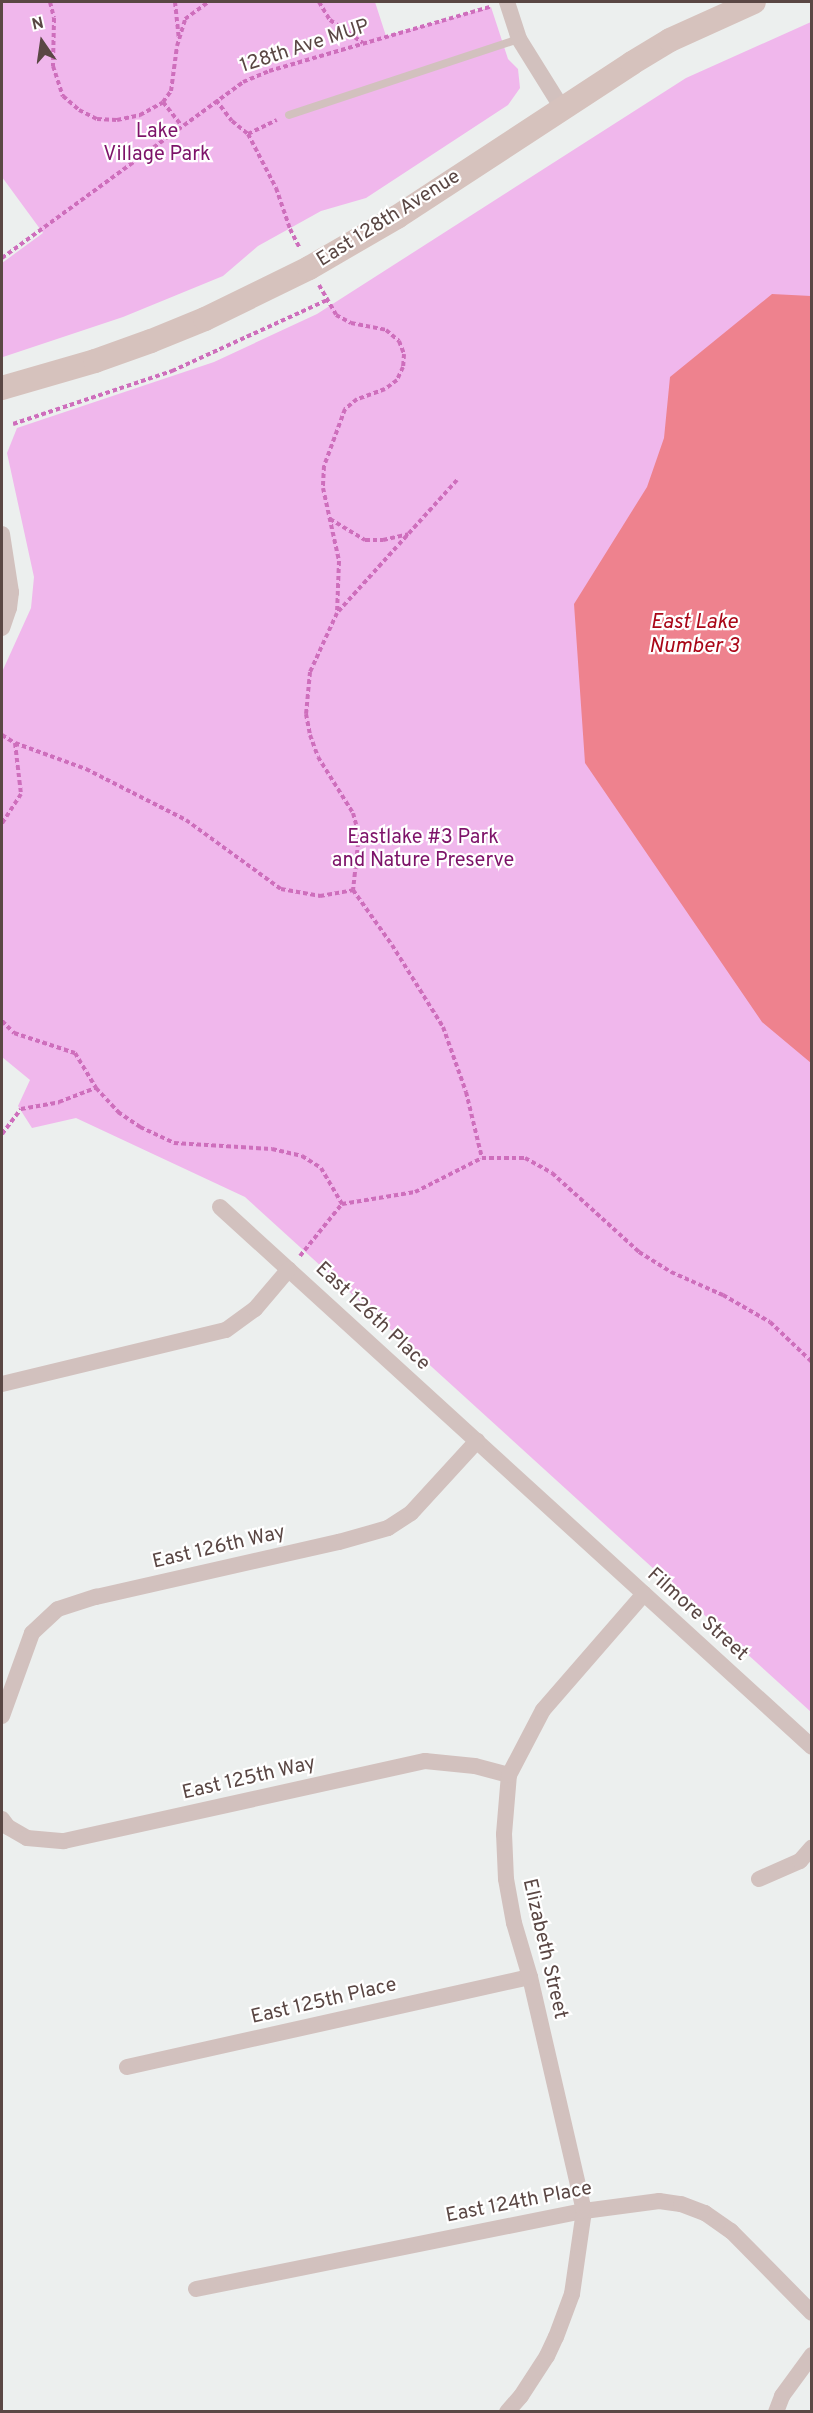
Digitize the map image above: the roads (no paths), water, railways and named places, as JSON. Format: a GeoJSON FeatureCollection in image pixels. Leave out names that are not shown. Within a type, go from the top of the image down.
{"type":"FeatureCollection","features":[{"type":"Feature","properties":{"kind":"main road","name":"East 128th Avenue"},"geometry":{"type":"LineString","coordinates":[[2,388],[95,361],[151,341],[205,319],[309,268],[397,217],[670,40],[754,2]]}},
{"type":"Feature","properties":{"kind":"street"},"geometry":{"type":"LineString","coordinates":[[499,4],[562,108]]}},
{"type":"Feature","properties":{"kind":"street"},"geometry":{"type":"LineString","coordinates":[[2,534],[11,592],[9,608],[2,628]]}},
{"type":"Feature","properties":{"kind":"street"},"geometry":{"type":"LineString","coordinates":[[220,1207],[289,1269]]}},
{"type":"Feature","properties":{"kind":"street","name":"East 126th Place"},"geometry":{"type":"LineString","coordinates":[[2,1384],[226,1330],[255,1309],[289,1269],[556,1513]]}},
{"type":"Feature","properties":{"kind":"street","name":"East 126th Way"},"geometry":{"type":"LineString","coordinates":[[2,1716],[32,1633],[58,1609],[96,1597],[339,1542],[388,1528],[411,1514],[477,1441]]}},
{"type":"Feature","properties":{"kind":"street","name":"Filmore Street"},"geometry":{"type":"LineString","coordinates":[[556,1513],[812,1747]]}},
{"type":"Feature","properties":{"kind":"street","name":"Elizabeth Street"},"geometry":{"type":"LineString","coordinates":[[584,2211],[530,1977],[513,1923],[503,1858],[509,1775],[543,1710],[644,1594]]}},
{"type":"Feature","properties":{"kind":"street","name":"East 125th Way"},"geometry":{"type":"LineString","coordinates":[[2,1820],[27,1838],[64,1841],[425,1761],[476,1766],[509,1775]]}},
{"type":"Feature","properties":{"kind":"street"},"geometry":{"type":"LineString","coordinates":[[759,1879],[800,1861],[812,1847]]}},
{"type":"Feature","properties":{"kind":"street","name":"East 125th Place"},"geometry":{"type":"LineString","coordinates":[[127,2067],[530,1977]]}},
{"type":"Feature","properties":{"kind":"street","name":"East 124th Place"},"geometry":{"type":"LineString","coordinates":[[196,2289],[584,2211],[659,2201],[681,2204],[705,2214],[731,2231],[812,2313]]}},
{"type":"Feature","properties":{"kind":"street"},"geometry":{"type":"LineString","coordinates":[[507,2412],[521,2396],[547,2356],[564,2316],[576,2275],[584,2211]]}},
{"type":"Feature","properties":{"kind":"street"},"geometry":{"type":"LineString","coordinates":[[776,2412],[782,2396],[812,2355]]}},
{"type":"Feature","properties":{"kind":"lane"},"geometry":{"type":"LineString","coordinates":[[289,115],[519,39]]}},
{"type":"Feature","properties":{"kind":"water","name":"East Lake Number 3"},"geometry":{"type":"Polygon","coordinates":[[[772,294],[811,296],[811,1063],[762,1022],[585,763],[574,604],[647,487],[664,438],[670,377],[772,294]]]}},
{"type":"Feature","properties":{"kind":"park label","name":"Lake Village Park"},"geometry":{"type":"Point","coordinates":[157,144]}},
{"type":"Feature","properties":{"kind":"park label","name":"Eastlake #3 Park and Nature Preserve"},"geometry":{"type":"Point","coordinates":[423,850]}}]}
